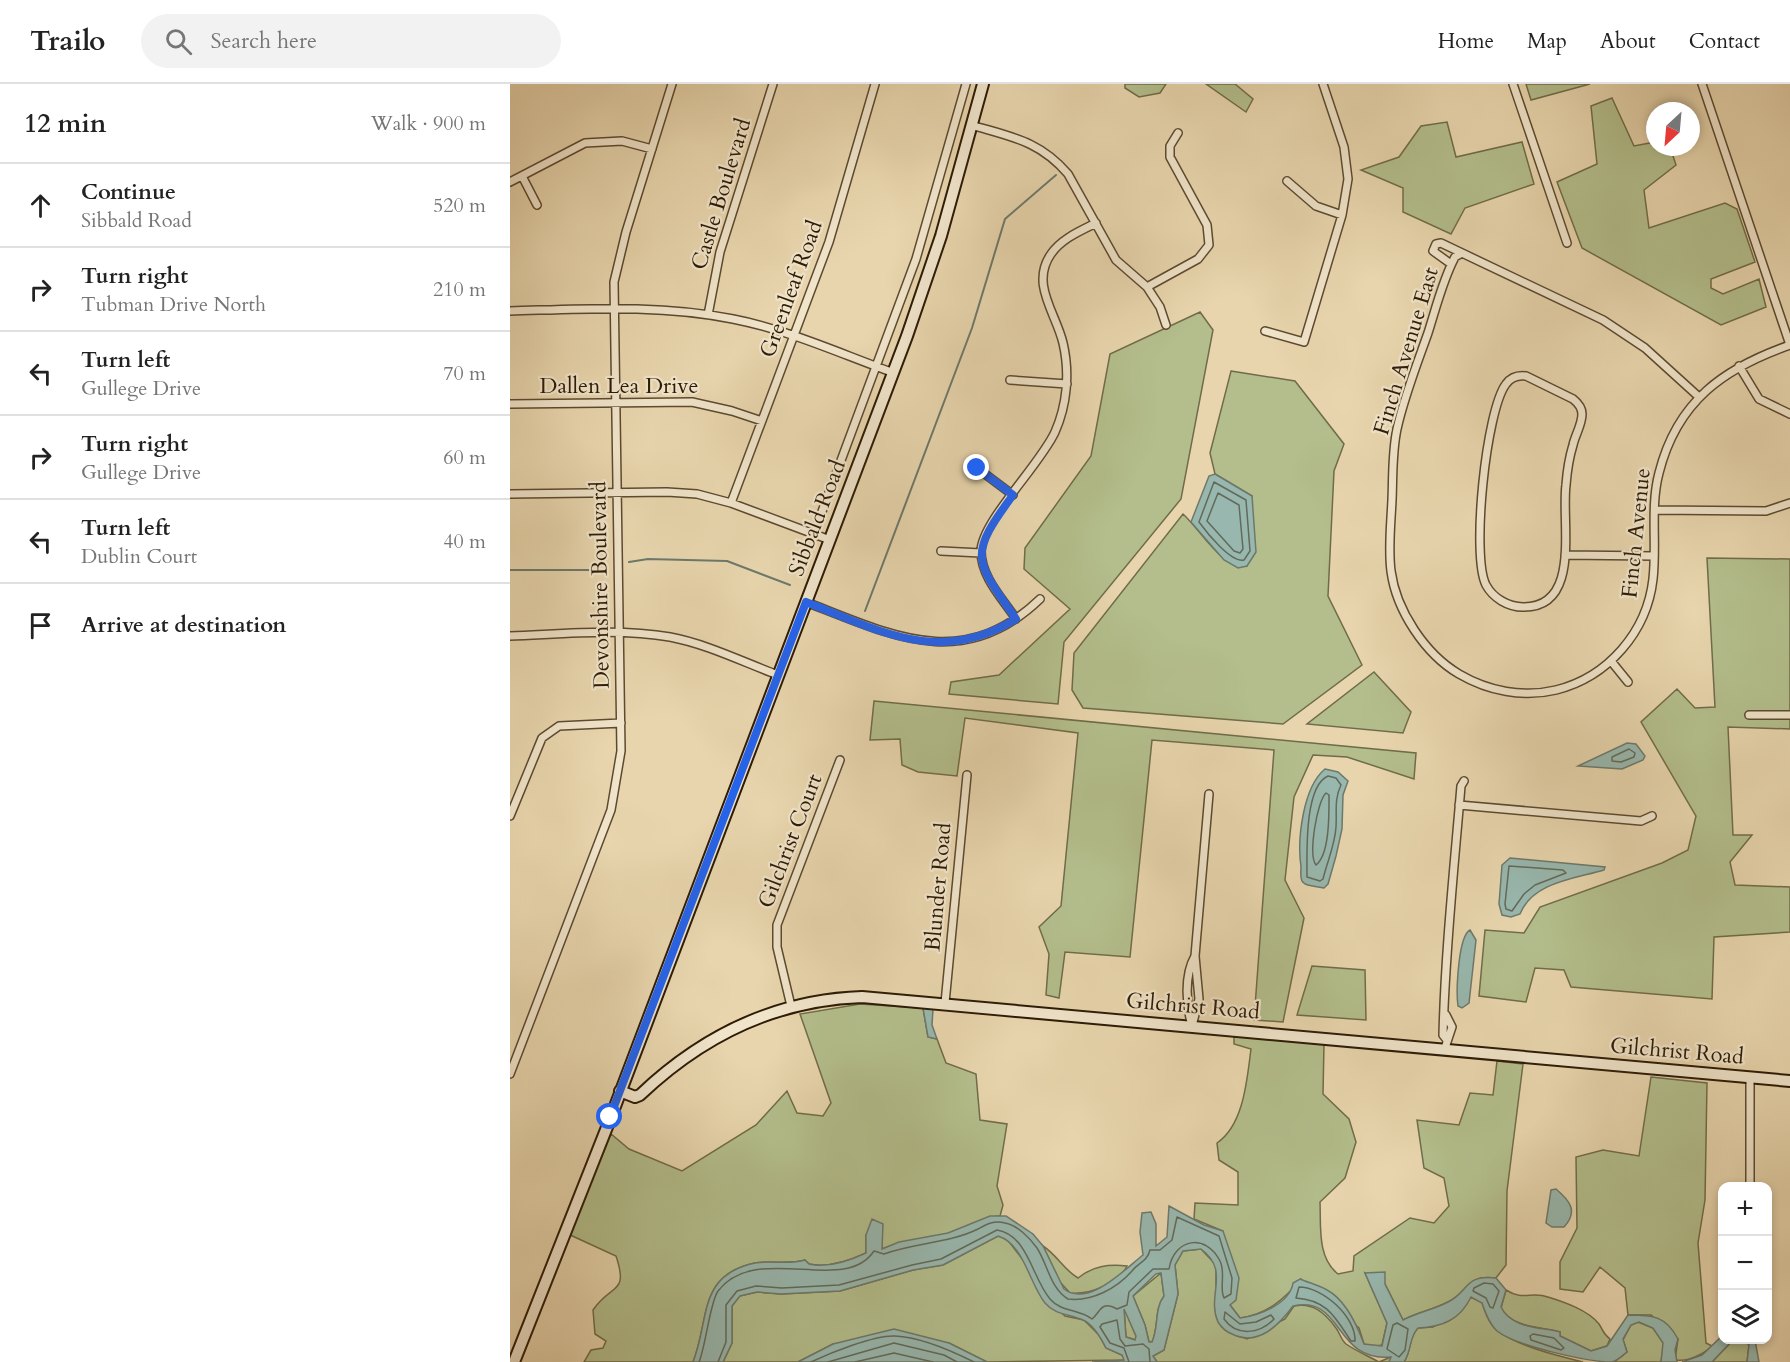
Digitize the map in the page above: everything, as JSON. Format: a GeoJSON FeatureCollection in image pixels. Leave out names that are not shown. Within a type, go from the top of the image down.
{"type":"FeatureCollection","features":[{"type":"Feature","properties":{"kind":"street","name":"Devonshire Boulevard"},"geometry":{"type":"LineString","coordinates":[[510,1074],[611,810],[621,751],[614,309],[619,257],[672,84]]}},
{"type":"Feature","properties":{"kind":"street","name":"Castle Boulevard"},"geometry":{"type":"LineString","coordinates":[[708,315],[720,252],[773,84]]}},
{"type":"Feature","properties":{"kind":"street","name":"Greenleaf Road"},"geometry":{"type":"LineString","coordinates":[[731,503],[829,242],[875,84]]}},
{"type":"Feature","properties":{"kind":"street"},"geometry":{"type":"LineString","coordinates":[[814,533],[916,259],[966,84]]}},
{"type":"Feature","properties":{"kind":"street","name":"Sibbald Road"},"geometry":{"type":"LineString","coordinates":[[514,1362],[894,373],[936,253],[983,84]]}},
{"type":"Feature","properties":{"kind":"street"},"geometry":{"type":"LineString","coordinates":[[1264,330],[1304,342],[1342,214],[1346,196],[1348,164],[1323,84]]}},
{"type":"Feature","properties":{"kind":"street"},"geometry":{"type":"LineString","coordinates":[[1513,84],[1567,243]]}},
{"type":"Feature","properties":{"kind":"street"},"geometry":{"type":"LineString","coordinates":[[1702,84],[1790,345]]}},
{"type":"Feature","properties":{"kind":"street"},"geometry":{"type":"LineString","coordinates":[[971,125],[1025,140],[1048,153],[1068,174],[1122,267],[1147,287],[1160,307],[1166,325]]}},
{"type":"Feature","properties":{"kind":"street"},"geometry":{"type":"LineString","coordinates":[[1147,287],[1198,259],[1209,245],[1207,225],[1170,157],[1170,146],[1178,133]]}},
{"type":"Feature","properties":{"kind":"street"},"geometry":{"type":"LineString","coordinates":[[510,183],[570,149],[598,140],[622,141],[652,149]]}},
{"type":"Feature","properties":{"kind":"street"},"geometry":{"type":"LineString","coordinates":[[522,176],[537,205]]}},
{"type":"Feature","properties":{"kind":"street"},"geometry":{"type":"LineString","coordinates":[[1287,181],[1316,206],[1342,214]]}},
{"type":"Feature","properties":{"kind":"street"},"geometry":{"type":"LineString","coordinates":[[1016,619],[987,576],[981,553],[986,533],[1038,461],[1055,431],[1066,384],[1063,345],[1043,290],[1043,272],[1046,262],[1058,245],[1096,223]]}},
{"type":"Feature","properties":{"kind":"street","name":"Finch Avenue East"},"geometry":{"type":"LineString","coordinates":[[1416,631],[1398,596],[1391,572],[1394,452],[1401,414],[1456,258],[1603,320],[1645,348],[1699,397]]}},
{"type":"Feature","properties":{"kind":"street"},"geometry":{"type":"LineString","coordinates":[[510,311],[614,309],[661,310],[708,315],[794,336],[894,373]]}},
{"type":"Feature","properties":{"kind":"street","name":"Finch Avenue"},"geometry":{"type":"LineString","coordinates":[[1416,631],[1427,647],[1454,671],[1484,686],[1510,693],[1539,693],[1567,687],[1591,676],[1611,661],[1634,633],[1646,609],[1652,585],[1655,510],[1662,461],[1676,429],[1699,397],[1739,366],[1790,345]]}},
{"type":"Feature","properties":{"kind":"street"},"geometry":{"type":"LineString","coordinates":[[1739,366],[1759,399],[1790,414]]}},
{"type":"Feature","properties":{"kind":"street"},"geometry":{"type":"LineString","coordinates":[[1526,375],[1542,382],[1573,399],[1581,411],[1565,490],[1565,555],[1562,582],[1557,590],[1543,602],[1534,606],[1516,606],[1498,599],[1489,590],[1481,571],[1485,465],[1493,422],[1504,388],[1514,377],[1526,375]]}},
{"type":"Feature","properties":{"kind":"street"},"geometry":{"type":"LineString","coordinates":[[1010,380],[1066,384]]}},
{"type":"Feature","properties":{"kind":"street","name":"Dallen Lea Drive"},"geometry":{"type":"LineString","coordinates":[[510,404],[692,402],[762,421]]}},
{"type":"Feature","properties":{"kind":"street"},"geometry":{"type":"LineString","coordinates":[[977,468],[1013,495]]}},
{"type":"Feature","properties":{"kind":"street"},"geometry":{"type":"LineString","coordinates":[[510,494],[680,492],[731,503],[830,540]]}},
{"type":"Feature","properties":{"kind":"street"},"geometry":{"type":"LineString","coordinates":[[1655,510],[1766,511],[1790,503]]}},
{"type":"Feature","properties":{"kind":"street"},"geometry":{"type":"LineString","coordinates":[[941,551],[981,553]]}},
{"type":"Feature","properties":{"kind":"street"},"geometry":{"type":"LineString","coordinates":[[1565,555],[1654,556]]}},
{"type":"Feature","properties":{"kind":"street"},"geometry":{"type":"LineString","coordinates":[[806,602],[889,634],[926,643],[966,641],[999,629],[1041,599]]}},
{"type":"Feature","properties":{"kind":"street"},"geometry":{"type":"LineString","coordinates":[[510,636],[619,633],[663,636],[696,644],[778,675]]}},
{"type":"Feature","properties":{"kind":"street"},"geometry":{"type":"LineString","coordinates":[[1611,661],[1628,682]]}},
{"type":"Feature","properties":{"kind":"street"},"geometry":{"type":"LineString","coordinates":[[1749,715],[1790,715]]}},
{"type":"Feature","properties":{"kind":"street"},"geometry":{"type":"LineString","coordinates":[[510,816],[542,738],[559,726],[621,723]]}},
{"type":"Feature","properties":{"kind":"street","name":"Gilchrist Court"},"geometry":{"type":"LineString","coordinates":[[791,1006],[777,947],[777,925],[840,760]]}},
{"type":"Feature","properties":{"kind":"street","name":"Blunder Road"},"geometry":{"type":"LineString","coordinates":[[945,1003],[967,775]]}},
{"type":"Feature","properties":{"kind":"street"},"geometry":{"type":"LineString","coordinates":[[1446,1045],[1451,1036],[1452,1027],[1446,1015],[1444,996],[1448,926],[1461,786],[1464,781]]}},
{"type":"Feature","properties":{"kind":"street"},"geometry":{"type":"LineString","coordinates":[[1192,1026],[1189,1013],[1189,966],[1194,956],[1209,794]]}},
{"type":"Feature","properties":{"kind":"street"},"geometry":{"type":"LineString","coordinates":[[1459,805],[1641,821],[1652,816]]}},
{"type":"Feature","properties":{"kind":"street","name":"Gilchrist Road"},"geometry":{"type":"LineString","coordinates":[[620,1091],[635,1097],[640,1095],[659,1077],[702,1045],[742,1023],[791,1006],[862,997],[1192,1026],[1446,1045],[1790,1081]]}},
{"type":"Feature","properties":{"kind":"street"},"geometry":{"type":"LineString","coordinates":[[1750,1077],[1750,1182]]}},
{"type":"Feature","properties":{"kind":"green space"},"geometry":{"type":"Polygon","coordinates":[[[1125,84],[1166,84],[1160,93],[1139,97],[1125,88],[1125,84]]]}},
{"type":"Feature","properties":{"kind":"green space"},"geometry":{"type":"Polygon","coordinates":[[[1206,84],[1235,84],[1253,99],[1246,112],[1206,84]]]}},
{"type":"Feature","properties":{"kind":"green space"},"geometry":{"type":"Polygon","coordinates":[[[1526,84],[1590,84],[1531,100],[1526,84]]]}},
{"type":"Feature","properties":{"kind":"green space"},"geometry":{"type":"Polygon","coordinates":[[[1612,98],[1634,146],[1646,144],[1646,156],[1673,156],[1676,165],[1644,190],[1649,228],[1725,203],[1737,209],[1755,262],[1711,279],[1711,288],[1723,294],[1759,279],[1766,307],[1721,325],[1582,248],[1557,182],[1597,164],[1591,106],[1612,98]]]}},
{"type":"Feature","properties":{"kind":"green space"},"geometry":{"type":"Polygon","coordinates":[[[1447,122],[1456,157],[1522,142],[1534,184],[1465,208],[1451,234],[1403,212],[1403,188],[1361,170],[1399,157],[1421,126],[1447,122]]]}},
{"type":"Feature","properties":{"kind":"green space"},"geometry":{"type":"Polygon","coordinates":[[[1200,312],[1213,330],[1181,499],[1064,642],[1058,704],[949,694],[951,682],[999,675],[1070,609],[1024,569],[1025,548],[1091,456],[1110,354],[1200,312]]]}},
{"type":"Feature","properties":{"kind":"green space"},"geometry":{"type":"Polygon","coordinates":[[[1231,371],[1295,381],[1344,444],[1334,471],[1328,596],[1362,665],[1283,724],[1083,708],[1072,690],[1074,653],[1183,514],[1221,556],[1238,566],[1247,566],[1252,496],[1215,474],[1210,453],[1231,371]]]}},
{"type":"Feature","properties":{"kind":"green space"},"geometry":{"type":"Polygon","coordinates":[[[1707,558],[1790,559],[1790,729],[1728,727],[1733,835],[1752,835],[1730,862],[1735,885],[1790,887],[1790,932],[1714,937],[1712,999],[1571,987],[1564,970],[1535,968],[1526,1002],[1479,996],[1485,930],[1524,933],[1540,907],[1662,863],[1688,850],[1696,816],[1641,722],[1677,689],[1695,708],[1715,707],[1707,558]]]}},
{"type":"Feature","properties":{"kind":"green space"},"geometry":{"type":"Polygon","coordinates":[[[1374,672],[1411,712],[1403,733],[1307,724],[1374,672]]]}},
{"type":"Feature","properties":{"kind":"green space"},"geometry":{"type":"Polygon","coordinates":[[[874,701],[1416,753],[1414,779],[1347,757],[1313,755],[1294,797],[1285,880],[1304,918],[1283,1022],[1254,1020],[1274,750],[1152,740],[1130,957],[1065,952],[1059,998],[1046,995],[1049,954],[1039,927],[1061,906],[1078,733],[965,718],[957,776],[918,772],[902,765],[900,739],[870,740],[874,701]]]}},
{"type":"Feature","properties":{"kind":"green space"},"geometry":{"type":"Polygon","coordinates":[[[1312,966],[1365,970],[1366,1020],[1297,1015],[1312,966]]]}},
{"type":"Feature","properties":{"kind":"green space"},"geometry":{"type":"Polygon","coordinates":[[[860,1004],[923,1008],[928,1037],[937,1039],[946,1063],[976,1074],[980,1120],[1007,1124],[997,1186],[1003,1205],[1000,1216],[986,1218],[946,1234],[882,1249],[882,1224],[866,1235],[866,1253],[846,1261],[824,1265],[809,1264],[805,1260],[761,1262],[736,1269],[723,1278],[714,1289],[693,1362],[584,1362],[591,1350],[603,1348],[606,1341],[595,1334],[593,1310],[616,1288],[620,1277],[619,1268],[616,1256],[568,1234],[611,1134],[629,1149],[682,1171],[756,1125],[787,1091],[797,1113],[823,1116],[831,1103],[800,1014],[860,1004]]]}},
{"type":"Feature","properties":{"kind":"green space"},"geometry":{"type":"Polygon","coordinates":[[[1234,1035],[1324,1044],[1323,1094],[1349,1119],[1356,1142],[1345,1178],[1320,1202],[1323,1251],[1331,1267],[1338,1274],[1353,1271],[1354,1256],[1410,1218],[1434,1223],[1449,1206],[1444,1178],[1424,1168],[1417,1120],[1459,1125],[1470,1093],[1493,1095],[1497,1061],[1523,1064],[1507,1191],[1506,1265],[1496,1278],[1486,1277],[1473,1281],[1448,1302],[1403,1320],[1385,1284],[1365,1273],[1387,1323],[1382,1345],[1371,1347],[1364,1344],[1359,1328],[1301,1279],[1274,1305],[1259,1313],[1240,1318],[1230,1305],[1223,1231],[1194,1219],[1195,1203],[1238,1205],[1238,1172],[1219,1160],[1217,1143],[1226,1135],[1239,1113],[1248,1074],[1251,1049],[1234,1044],[1234,1035]]]}},
{"type":"Feature","properties":{"kind":"green space"},"geometry":{"type":"Polygon","coordinates":[[[1651,1077],[1707,1083],[1705,1200],[1698,1243],[1706,1343],[1712,1346],[1699,1355],[1684,1360],[1675,1360],[1678,1339],[1651,1315],[1628,1315],[1625,1288],[1600,1267],[1583,1292],[1560,1289],[1560,1262],[1577,1228],[1576,1157],[1603,1150],[1639,1156],[1651,1077]]]}},
{"type":"Feature","properties":{"kind":"green space"},"geometry":{"type":"Polygon","coordinates":[[[998,1236],[1007,1239],[1026,1264],[1037,1289],[1065,1316],[1084,1320],[1099,1335],[1106,1348],[1122,1355],[1125,1360],[987,1362],[949,1343],[833,1344],[798,1362],[723,1362],[732,1343],[732,1306],[739,1296],[757,1292],[781,1294],[840,1291],[913,1270],[943,1265],[998,1236]]]}},
{"type":"Feature","properties":{"kind":"green space"},"geometry":{"type":"Polygon","coordinates":[[[1043,1246],[1078,1278],[1101,1267],[1127,1266],[1117,1278],[1102,1287],[1086,1292],[1070,1293],[1060,1282],[1043,1246]]]}},
{"type":"Feature","properties":{"kind":"green space"},"geometry":{"type":"Polygon","coordinates":[[[1201,1249],[1216,1265],[1216,1302],[1225,1330],[1247,1339],[1285,1319],[1294,1306],[1313,1307],[1336,1328],[1346,1344],[1379,1362],[1157,1362],[1153,1356],[1164,1350],[1178,1294],[1175,1265],[1183,1251],[1201,1249]]]}},
{"type":"Feature","properties":{"kind":"green space"},"geometry":{"type":"Polygon","coordinates":[[[1161,1273],[1164,1296],[1159,1307],[1154,1336],[1152,1342],[1149,1342],[1145,1325],[1133,1296],[1161,1273]]]}},
{"type":"Feature","properties":{"kind":"green space"},"geometry":{"type":"Polygon","coordinates":[[[1506,1290],[1517,1295],[1542,1295],[1582,1311],[1599,1324],[1604,1334],[1610,1339],[1607,1346],[1591,1351],[1560,1336],[1560,1332],[1521,1324],[1513,1320],[1501,1308],[1506,1290]]]}},
{"type":"Feature","properties":{"kind":"green space"},"geometry":{"type":"Polygon","coordinates":[[[1470,1297],[1482,1302],[1492,1325],[1506,1336],[1539,1350],[1583,1362],[1404,1362],[1418,1328],[1433,1327],[1470,1297]]]}},
{"type":"Feature","properties":{"kind":"green space"},"geometry":{"type":"Polygon","coordinates":[[[1124,1308],[1136,1336],[1136,1340],[1126,1337],[1124,1308]]]}},
{"type":"Feature","properties":{"kind":"green space"},"geometry":{"type":"Polygon","coordinates":[[[1638,1322],[1653,1328],[1664,1343],[1661,1362],[1614,1362],[1627,1352],[1623,1340],[1631,1325],[1638,1322]]]}},
{"type":"Feature","properties":{"kind":"green space"},"geometry":{"type":"Polygon","coordinates":[[[1729,1344],[1749,1345],[1747,1362],[1712,1362],[1729,1344]]]}},
{"type":"Feature","properties":{"kind":"green space"},"geometry":{"type":"Polygon","coordinates":[[[1391,1357],[1392,1360],[1389,1362],[1379,1362],[1391,1357]]]}},
{"type":"Feature","properties":{"kind":"water"},"geometry":{"type":"Polygon","coordinates":[[[1215,474],[1252,496],[1256,552],[1247,566],[1238,568],[1224,560],[1191,522],[1209,476],[1215,474]]]}},
{"type":"Feature","properties":{"kind":"water"},"geometry":{"type":"Polygon","coordinates":[[[1627,743],[1636,744],[1645,756],[1643,760],[1622,769],[1578,766],[1627,743]]]}},
{"type":"Feature","properties":{"kind":"water"},"geometry":{"type":"Polygon","coordinates":[[[1325,769],[1338,772],[1348,781],[1343,795],[1342,829],[1336,856],[1328,884],[1324,888],[1302,881],[1300,842],[1303,814],[1311,788],[1325,769]]]}},
{"type":"Feature","properties":{"kind":"water"},"geometry":{"type":"Polygon","coordinates":[[[1510,858],[1605,867],[1604,870],[1544,888],[1526,903],[1520,914],[1511,917],[1502,915],[1499,904],[1502,865],[1510,858]]]}},
{"type":"Feature","properties":{"kind":"water"},"geometry":{"type":"Polygon","coordinates":[[[1470,930],[1476,940],[1469,1003],[1462,1008],[1458,1006],[1457,999],[1460,953],[1466,934],[1470,930]]]}},
{"type":"Feature","properties":{"kind":"water"},"geometry":{"type":"Polygon","coordinates":[[[923,1008],[933,1009],[932,1025],[937,1039],[928,1037],[923,1008]]]}},
{"type":"Feature","properties":{"kind":"water"},"geometry":{"type":"Polygon","coordinates":[[[1556,1189],[1571,1206],[1571,1216],[1564,1227],[1552,1227],[1546,1223],[1551,1190],[1556,1189]]]}},
{"type":"Feature","properties":{"kind":"water"},"geometry":{"type":"Polygon","coordinates":[[[1169,1206],[1204,1225],[1223,1231],[1239,1278],[1236,1300],[1230,1305],[1240,1318],[1264,1312],[1280,1303],[1291,1290],[1293,1283],[1300,1279],[1334,1294],[1354,1321],[1364,1344],[1382,1346],[1387,1323],[1365,1273],[1385,1272],[1385,1284],[1403,1320],[1448,1302],[1472,1281],[1486,1277],[1496,1278],[1506,1290],[1501,1307],[1513,1320],[1521,1324],[1560,1332],[1560,1336],[1591,1351],[1607,1346],[1628,1315],[1658,1318],[1669,1326],[1678,1339],[1675,1350],[1677,1362],[1661,1362],[1663,1343],[1653,1328],[1639,1322],[1631,1325],[1623,1339],[1627,1352],[1612,1362],[1570,1356],[1535,1347],[1506,1337],[1497,1331],[1482,1303],[1471,1297],[1456,1317],[1442,1324],[1418,1328],[1413,1335],[1404,1362],[1389,1362],[1391,1357],[1372,1356],[1358,1350],[1322,1310],[1309,1305],[1293,1306],[1274,1327],[1259,1336],[1242,1337],[1228,1332],[1218,1322],[1214,1302],[1215,1266],[1210,1257],[1201,1249],[1183,1251],[1175,1265],[1178,1294],[1164,1350],[1153,1356],[1157,1362],[1092,1362],[1124,1360],[1122,1355],[1106,1348],[1097,1332],[1087,1322],[1049,1307],[1039,1295],[1020,1255],[1007,1240],[998,1236],[943,1265],[913,1270],[840,1291],[781,1294],[757,1292],[740,1296],[732,1306],[732,1343],[723,1362],[693,1362],[709,1301],[714,1289],[723,1278],[736,1269],[755,1263],[805,1260],[809,1264],[823,1265],[859,1256],[866,1253],[866,1235],[872,1219],[883,1224],[882,1249],[899,1242],[948,1233],[990,1216],[1006,1216],[1033,1234],[1043,1246],[1064,1289],[1074,1294],[1096,1290],[1143,1255],[1140,1232],[1142,1213],[1151,1212],[1156,1224],[1156,1246],[1167,1237],[1169,1206]],[[1161,1273],[1156,1274],[1133,1296],[1145,1325],[1149,1342],[1152,1342],[1154,1336],[1159,1307],[1164,1296],[1161,1273]],[[1124,1309],[1126,1337],[1135,1340],[1136,1336],[1124,1309]]]}},
{"type":"Feature","properties":{"kind":"water"},"geometry":{"type":"Polygon","coordinates":[[[894,1329],[949,1343],[987,1362],[798,1362],[833,1344],[894,1329]]]}},
{"type":"Feature","properties":{"kind":"water"},"geometry":{"type":"Polygon","coordinates":[[[1718,1340],[1718,1344],[1729,1344],[1712,1362],[1682,1362],[1702,1355],[1718,1340]]]}},
{"type":"Feature","properties":{"kind":"water"},"geometry":{"type":"Polygon","coordinates":[[[1756,1344],[1759,1362],[1747,1362],[1749,1345],[1756,1344]]]}},
{"type":"Feature","properties":{"kind":"waterway"},"geometry":{"type":"LineString","coordinates":[[865,611],[972,328],[1005,219],[1056,175]]}},
{"type":"Feature","properties":{"kind":"waterway"},"geometry":{"type":"LineString","coordinates":[[629,562],[648,559],[727,561],[790,585]]}},
{"type":"Feature","properties":{"kind":"waterway"},"geometry":{"type":"LineString","coordinates":[[510,570],[607,570]]}},
{"type":"Feature","properties":{"kind":"route"},"geometry":{"type":"LineString","coordinates":[[610,1117],[806,602],[889,634],[926,643],[966,641],[999,629],[1016,619],[987,576],[981,553],[986,533],[1013,495],[977,468]]}}]}
